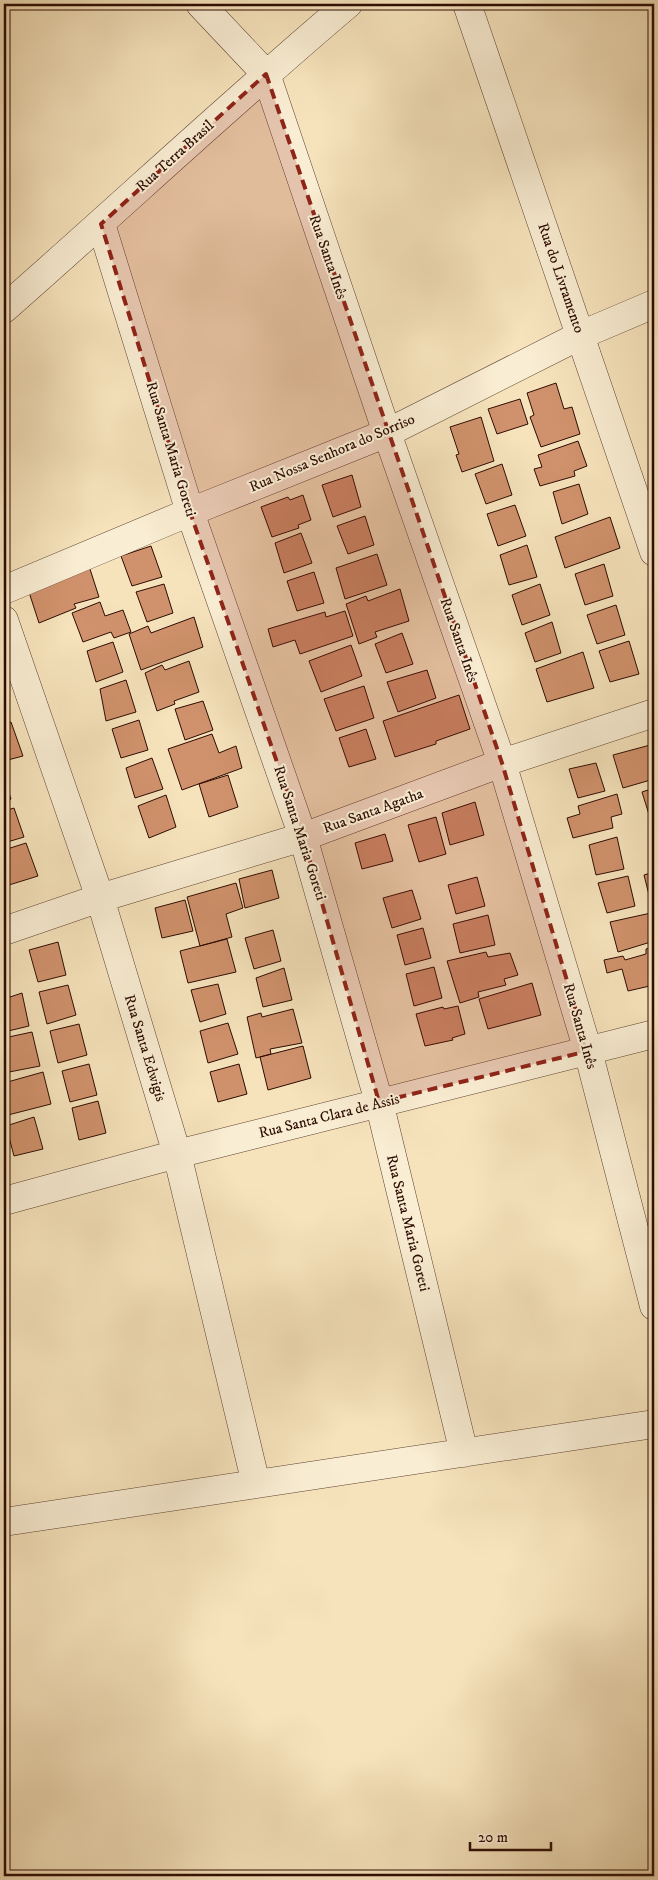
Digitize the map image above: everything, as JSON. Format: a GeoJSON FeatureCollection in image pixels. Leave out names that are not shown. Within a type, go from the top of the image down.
{"type":"FeatureCollection","features":[{"type":"Feature","properties":{"kind":"street","name":"Rua Santa Inês"},"geometry":{"type":"LineString","coordinates":[[200,4],[266,74],[387,433],[502,763],[588,1051],[654,1306]]}},
{"type":"Feature","properties":{"kind":"street","name":"Rua Terra Brasil"},"geometry":{"type":"LineString","coordinates":[[4,309],[266,74],[348,4]]}},
{"type":"Feature","properties":{"kind":"street","name":"Rua do Livramento"},"geometry":{"type":"LineString","coordinates":[[467,4],[654,552]]}},
{"type":"Feature","properties":{"kind":"street","name":"Rua Santa Maria Goreti"},"geometry":{"type":"LineString","coordinates":[[101,224],[190,512],[303,837],[379,1102],[464,1453]]}},
{"type":"Feature","properties":{"kind":"street","name":"Rua Nossa Senhora do Sorriso"},"geometry":{"type":"LineString","coordinates":[[4,590],[190,512],[387,433],[581,335],[654,304]]}},
{"type":"Feature","properties":{"kind":"street","name":"Rua Santa Edwigis"},"geometry":{"type":"LineString","coordinates":[[4,620],[100,898],[177,1154],[256,1484]]}},
{"type":"Feature","properties":{"kind":"street","name":"Rua Santa Agatha"},"geometry":{"type":"LineString","coordinates":[[4,931],[100,898],[303,837],[502,763],[654,713]]}},
{"type":"Feature","properties":{"kind":"street","name":"Rua Santa Clara de Assis"},"geometry":{"type":"LineString","coordinates":[[4,1201],[379,1102],[654,1034]]}},
{"type":"Feature","properties":{"kind":"street"},"geometry":{"type":"LineString","coordinates":[[4,1522],[654,1424]]}},
{"type":"Feature","properties":{"kind":"highlighted area"},"geometry":{"type":"Polygon","coordinates":[[[266,74],[502,763],[588,1051],[379,1102],[303,837],[190,512],[101,224],[266,74]]]}},
{"type":"Feature","properties":{"kind":"building"},"geometry":{"type":"Polygon","coordinates":[[[654,331],[654,343],[650,332],[654,331]]]}},
{"type":"Feature","properties":{"kind":"building"},"geometry":{"type":"Polygon","coordinates":[[[556,383],[564,409],[572,407],[580,434],[541,447],[530,417],[534,415],[527,393],[556,383]]]}},
{"type":"Feature","properties":{"kind":"building"},"geometry":{"type":"Polygon","coordinates":[[[520,399],[528,424],[497,434],[488,409],[520,399]]]}},
{"type":"Feature","properties":{"kind":"building"},"geometry":{"type":"Polygon","coordinates":[[[481,417],[494,461],[462,472],[456,455],[459,454],[450,427],[481,417]]]}},
{"type":"Feature","properties":{"kind":"building"},"geometry":{"type":"Polygon","coordinates":[[[578,441],[587,466],[574,471],[575,476],[540,486],[534,469],[542,467],[538,455],[578,441]]]}},
{"type":"Feature","properties":{"kind":"building"},"geometry":{"type":"Polygon","coordinates":[[[502,464],[512,495],[486,504],[475,474],[502,464]]]}},
{"type":"Feature","properties":{"kind":"building"},"geometry":{"type":"Polygon","coordinates":[[[352,475],[361,507],[333,517],[322,485],[352,475]]]}},
{"type":"Feature","properties":{"kind":"building"},"geometry":{"type":"Polygon","coordinates":[[[579,484],[588,514],[562,524],[553,492],[579,484]]]}},
{"type":"Feature","properties":{"kind":"building"},"geometry":{"type":"Polygon","coordinates":[[[303,495],[311,520],[298,525],[299,528],[272,537],[261,507],[288,497],[290,500],[303,495]]]}},
{"type":"Feature","properties":{"kind":"building"},"geometry":{"type":"Polygon","coordinates":[[[515,505],[526,536],[498,546],[487,514],[515,505]]]}},
{"type":"Feature","properties":{"kind":"building"},"geometry":{"type":"Polygon","coordinates":[[[365,516],[374,545],[348,554],[337,526],[365,516]]]}},
{"type":"Feature","properties":{"kind":"building"},"geometry":{"type":"Polygon","coordinates":[[[610,517],[620,548],[565,568],[555,537],[610,517]]]}},
{"type":"Feature","properties":{"kind":"building"},"geometry":{"type":"Polygon","coordinates":[[[301,533],[312,563],[284,573],[275,543],[301,533]]]}},
{"type":"Feature","properties":{"kind":"building"},"geometry":{"type":"Polygon","coordinates":[[[527,545],[537,577],[509,585],[500,555],[527,545]]]}},
{"type":"Feature","properties":{"kind":"building"},"geometry":{"type":"Polygon","coordinates":[[[151,546],[162,577],[132,586],[121,556],[151,546]]]}},
{"type":"Feature","properties":{"kind":"building"},"geometry":{"type":"Polygon","coordinates":[[[377,554],[387,585],[345,599],[336,568],[377,554]]]}},
{"type":"Feature","properties":{"kind":"building"},"geometry":{"type":"Polygon","coordinates":[[[604,564],[613,596],[585,605],[575,574],[604,564]]]}},
{"type":"Feature","properties":{"kind":"building"},"geometry":{"type":"Polygon","coordinates":[[[89,566],[99,597],[74,604],[76,608],[39,623],[27,586],[89,566]]]}},
{"type":"Feature","properties":{"kind":"building"},"geometry":{"type":"Polygon","coordinates":[[[314,572],[324,603],[297,611],[287,581],[314,572]]]}},
{"type":"Feature","properties":{"kind":"building"},"geometry":{"type":"Polygon","coordinates":[[[164,584],[173,613],[147,622],[136,592],[164,584]]]}},
{"type":"Feature","properties":{"kind":"building"},"geometry":{"type":"Polygon","coordinates":[[[540,584],[550,615],[522,625],[512,595],[540,584]]]}},
{"type":"Feature","properties":{"kind":"building"},"geometry":{"type":"Polygon","coordinates":[[[400,589],[409,621],[375,632],[377,637],[359,644],[346,604],[366,596],[368,601],[400,589]]]}},
{"type":"Feature","properties":{"kind":"building"},"geometry":{"type":"Polygon","coordinates":[[[100,602],[105,616],[123,610],[131,632],[114,638],[111,632],[83,642],[72,613],[100,602]]]}},
{"type":"Feature","properties":{"kind":"building"},"geometry":{"type":"Polygon","coordinates":[[[616,605],[625,635],[597,644],[587,615],[616,605]]]}},
{"type":"Feature","properties":{"kind":"building"},"geometry":{"type":"Polygon","coordinates":[[[345,611],[353,636],[300,654],[295,640],[273,647],[268,629],[325,612],[326,617],[345,611]]]}},
{"type":"Feature","properties":{"kind":"building"},"geometry":{"type":"Polygon","coordinates":[[[194,617],[203,647],[141,670],[129,634],[148,626],[151,633],[194,617]]]}},
{"type":"Feature","properties":{"kind":"building"},"geometry":{"type":"Polygon","coordinates":[[[552,622],[561,653],[535,662],[525,633],[552,622]]]}},
{"type":"Feature","properties":{"kind":"building"},"geometry":{"type":"Polygon","coordinates":[[[402,633],[413,664],[386,673],[375,644],[402,633]]]}},
{"type":"Feature","properties":{"kind":"building"},"geometry":{"type":"Polygon","coordinates":[[[629,641],[639,674],[610,682],[599,651],[629,641]]]}},
{"type":"Feature","properties":{"kind":"building"},"geometry":{"type":"Polygon","coordinates":[[[113,642],[123,672],[96,682],[87,651],[113,642]]]}},
{"type":"Feature","properties":{"kind":"building"},"geometry":{"type":"Polygon","coordinates":[[[351,645],[362,676],[321,692],[309,661],[351,645]]]}},
{"type":"Feature","properties":{"kind":"building"},"geometry":{"type":"Polygon","coordinates":[[[583,652],[594,688],[547,702],[536,669],[583,652]]]}},
{"type":"Feature","properties":{"kind":"building"},"geometry":{"type":"Polygon","coordinates":[[[189,661],[199,692],[174,701],[175,704],[157,711],[145,673],[162,665],[165,670],[189,661]]]}},
{"type":"Feature","properties":{"kind":"building"},"geometry":{"type":"Polygon","coordinates":[[[427,670],[436,698],[398,712],[387,682],[427,670]]]}},
{"type":"Feature","properties":{"kind":"building"},"geometry":{"type":"Polygon","coordinates":[[[126,680],[136,712],[106,721],[100,689],[126,680]]]}},
{"type":"Feature","properties":{"kind":"building"},"geometry":{"type":"Polygon","coordinates":[[[364,686],[374,718],[336,731],[324,699],[364,686]]]}},
{"type":"Feature","properties":{"kind":"building"},"geometry":{"type":"Polygon","coordinates":[[[459,695],[470,729],[436,741],[436,744],[395,757],[383,721],[459,695]]]}},
{"type":"Feature","properties":{"kind":"building"},"geometry":{"type":"Polygon","coordinates":[[[203,701],[213,730],[185,740],[175,709],[203,701]]]}},
{"type":"Feature","properties":{"kind":"building"},"geometry":{"type":"Polygon","coordinates":[[[139,720],[148,750],[121,758],[112,729],[139,720]]]}},
{"type":"Feature","properties":{"kind":"building"},"geometry":{"type":"Polygon","coordinates":[[[11,722],[23,756],[4,761],[4,725],[11,722]]]}},
{"type":"Feature","properties":{"kind":"building"},"geometry":{"type":"Polygon","coordinates":[[[366,729],[376,759],[349,767],[339,738],[366,729]]]}},
{"type":"Feature","properties":{"kind":"building"},"geometry":{"type":"Polygon","coordinates":[[[212,734],[219,753],[236,746],[242,768],[182,790],[168,749],[212,734]]]}},
{"type":"Feature","properties":{"kind":"building"},"geometry":{"type":"Polygon","coordinates":[[[654,744],[654,779],[623,788],[613,755],[654,744]]]}},
{"type":"Feature","properties":{"kind":"building"},"geometry":{"type":"Polygon","coordinates":[[[152,758],[163,789],[135,798],[126,768],[152,758]]]}},
{"type":"Feature","properties":{"kind":"building"},"geometry":{"type":"Polygon","coordinates":[[[596,763],[605,791],[578,798],[569,769],[596,763]]]}},
{"type":"Feature","properties":{"kind":"building"},"geometry":{"type":"Polygon","coordinates":[[[228,775],[238,807],[209,817],[199,784],[228,775]]]}},
{"type":"Feature","properties":{"kind":"building"},"geometry":{"type":"Polygon","coordinates":[[[4,779],[11,799],[4,802],[4,779]]]}},
{"type":"Feature","properties":{"kind":"building"},"geometry":{"type":"Polygon","coordinates":[[[654,788],[654,820],[651,821],[642,792],[654,788]]]}},
{"type":"Feature","properties":{"kind":"building"},"geometry":{"type":"Polygon","coordinates":[[[617,794],[622,814],[611,817],[613,828],[573,838],[567,818],[580,814],[578,806],[617,794]]]}},
{"type":"Feature","properties":{"kind":"building"},"geometry":{"type":"Polygon","coordinates":[[[166,795],[176,827],[149,838],[138,806],[166,795]]]}},
{"type":"Feature","properties":{"kind":"building"},"geometry":{"type":"Polygon","coordinates":[[[475,802],[484,835],[450,845],[442,813],[475,802]]]}},
{"type":"Feature","properties":{"kind":"building"},"geometry":{"type":"Polygon","coordinates":[[[14,808],[24,837],[4,843],[4,811],[14,808]]]}},
{"type":"Feature","properties":{"kind":"building"},"geometry":{"type":"Polygon","coordinates":[[[436,817],[446,854],[419,862],[408,825],[436,817]]]}},
{"type":"Feature","properties":{"kind":"building"},"geometry":{"type":"Polygon","coordinates":[[[385,834],[393,861],[362,869],[355,843],[385,834]]]}},
{"type":"Feature","properties":{"kind":"building"},"geometry":{"type":"Polygon","coordinates":[[[617,837],[624,869],[596,875],[589,845],[617,837]]]}},
{"type":"Feature","properties":{"kind":"building"},"geometry":{"type":"Polygon","coordinates":[[[26,843],[38,876],[9,885],[4,872],[4,850],[26,843]]]}},
{"type":"Feature","properties":{"kind":"building"},"geometry":{"type":"Polygon","coordinates":[[[272,870],[279,898],[245,908],[239,879],[272,870]]]}},
{"type":"Feature","properties":{"kind":"building"},"geometry":{"type":"Polygon","coordinates":[[[654,872],[654,907],[652,907],[644,875],[654,872]]]}},
{"type":"Feature","properties":{"kind":"building"},"geometry":{"type":"Polygon","coordinates":[[[628,876],[635,906],[607,913],[598,883],[628,876]]]}},
{"type":"Feature","properties":{"kind":"building"},"geometry":{"type":"Polygon","coordinates":[[[477,877],[485,906],[456,914],[448,885],[477,877]]]}},
{"type":"Feature","properties":{"kind":"building"},"geometry":{"type":"Polygon","coordinates":[[[236,883],[243,908],[226,914],[232,937],[200,946],[187,897],[236,883]]]}},
{"type":"Feature","properties":{"kind":"building"},"geometry":{"type":"Polygon","coordinates":[[[412,890],[421,919],[392,928],[383,898],[412,890]]]}},
{"type":"Feature","properties":{"kind":"building"},"geometry":{"type":"Polygon","coordinates":[[[185,900],[193,931],[162,938],[155,908],[185,900]]]}},
{"type":"Feature","properties":{"kind":"building"},"geometry":{"type":"Polygon","coordinates":[[[651,913],[654,941],[618,952],[610,922],[651,913]]]}},
{"type":"Feature","properties":{"kind":"building"},"geometry":{"type":"Polygon","coordinates":[[[488,915],[495,945],[460,953],[453,924],[488,915]]]}},
{"type":"Feature","properties":{"kind":"building"},"geometry":{"type":"Polygon","coordinates":[[[423,928],[431,958],[405,965],[397,935],[423,928]]]}},
{"type":"Feature","properties":{"kind":"building"},"geometry":{"type":"Polygon","coordinates":[[[273,930],[281,961],[254,969],[245,938],[273,930]]]}},
{"type":"Feature","properties":{"kind":"building"},"geometry":{"type":"Polygon","coordinates":[[[227,939],[236,972],[188,983],[180,951],[227,939]]]}},
{"type":"Feature","properties":{"kind":"building"},"geometry":{"type":"Polygon","coordinates":[[[58,942],[66,975],[38,982],[29,950],[58,942]]]}},
{"type":"Feature","properties":{"kind":"building"},"geometry":{"type":"Polygon","coordinates":[[[654,947],[654,985],[628,991],[622,969],[607,973],[604,960],[623,956],[625,960],[646,954],[646,949],[654,947]]]}},
{"type":"Feature","properties":{"kind":"building"},"geometry":{"type":"Polygon","coordinates":[[[486,952],[488,957],[510,953],[518,975],[504,979],[506,985],[478,992],[479,997],[460,1003],[447,961],[486,952]]]}},
{"type":"Feature","properties":{"kind":"building"},"geometry":{"type":"Polygon","coordinates":[[[434,967],[442,998],[414,1006],[406,974],[434,967]]]}},
{"type":"Feature","properties":{"kind":"building"},"geometry":{"type":"Polygon","coordinates":[[[284,968],[292,1000],[263,1007],[256,978],[284,968]]]}},
{"type":"Feature","properties":{"kind":"building"},"geometry":{"type":"Polygon","coordinates":[[[532,983],[541,1015],[488,1029],[479,999],[532,983]]]}},
{"type":"Feature","properties":{"kind":"building"},"geometry":{"type":"Polygon","coordinates":[[[218,984],[226,1014],[200,1022],[191,990],[218,984]]]}},
{"type":"Feature","properties":{"kind":"building"},"geometry":{"type":"Polygon","coordinates":[[[68,985],[76,1015],[47,1024],[39,992],[68,985]]]}},
{"type":"Feature","properties":{"kind":"building"},"geometry":{"type":"Polygon","coordinates":[[[22,993],[29,1026],[4,1032],[4,999],[22,993]]]}},
{"type":"Feature","properties":{"kind":"building"},"geometry":{"type":"Polygon","coordinates":[[[458,1006],[465,1034],[452,1038],[453,1040],[425,1046],[416,1014],[443,1007],[444,1009],[458,1006]]]}},
{"type":"Feature","properties":{"kind":"building"},"geometry":{"type":"Polygon","coordinates":[[[293,1009],[302,1043],[270,1049],[271,1054],[256,1058],[247,1017],[261,1013],[262,1017],[293,1009]]]}},
{"type":"Feature","properties":{"kind":"building"},"geometry":{"type":"Polygon","coordinates":[[[228,1023],[238,1054],[208,1063],[200,1031],[228,1023]]]}},
{"type":"Feature","properties":{"kind":"building"},"geometry":{"type":"Polygon","coordinates":[[[79,1024],[87,1055],[58,1063],[50,1031],[79,1024]]]}},
{"type":"Feature","properties":{"kind":"building"},"geometry":{"type":"Polygon","coordinates":[[[32,1032],[40,1066],[4,1073],[4,1038],[32,1032]]]}},
{"type":"Feature","properties":{"kind":"building"},"geometry":{"type":"Polygon","coordinates":[[[303,1046],[311,1078],[268,1090],[260,1057],[303,1046]]]}},
{"type":"Feature","properties":{"kind":"building"},"geometry":{"type":"Polygon","coordinates":[[[89,1064],[97,1095],[70,1102],[62,1071],[89,1064]]]}},
{"type":"Feature","properties":{"kind":"building"},"geometry":{"type":"Polygon","coordinates":[[[239,1064],[247,1094],[218,1102],[210,1072],[239,1064]]]}},
{"type":"Feature","properties":{"kind":"building"},"geometry":{"type":"Polygon","coordinates":[[[43,1072],[51,1104],[4,1116],[4,1083],[43,1072]]]}},
{"type":"Feature","properties":{"kind":"building"},"geometry":{"type":"Polygon","coordinates":[[[98,1101],[106,1133],[79,1140],[72,1108],[98,1101]]]}},
{"type":"Feature","properties":{"kind":"building"},"geometry":{"type":"Polygon","coordinates":[[[34,1117],[43,1149],[14,1156],[6,1126],[34,1117]]]}}]}
